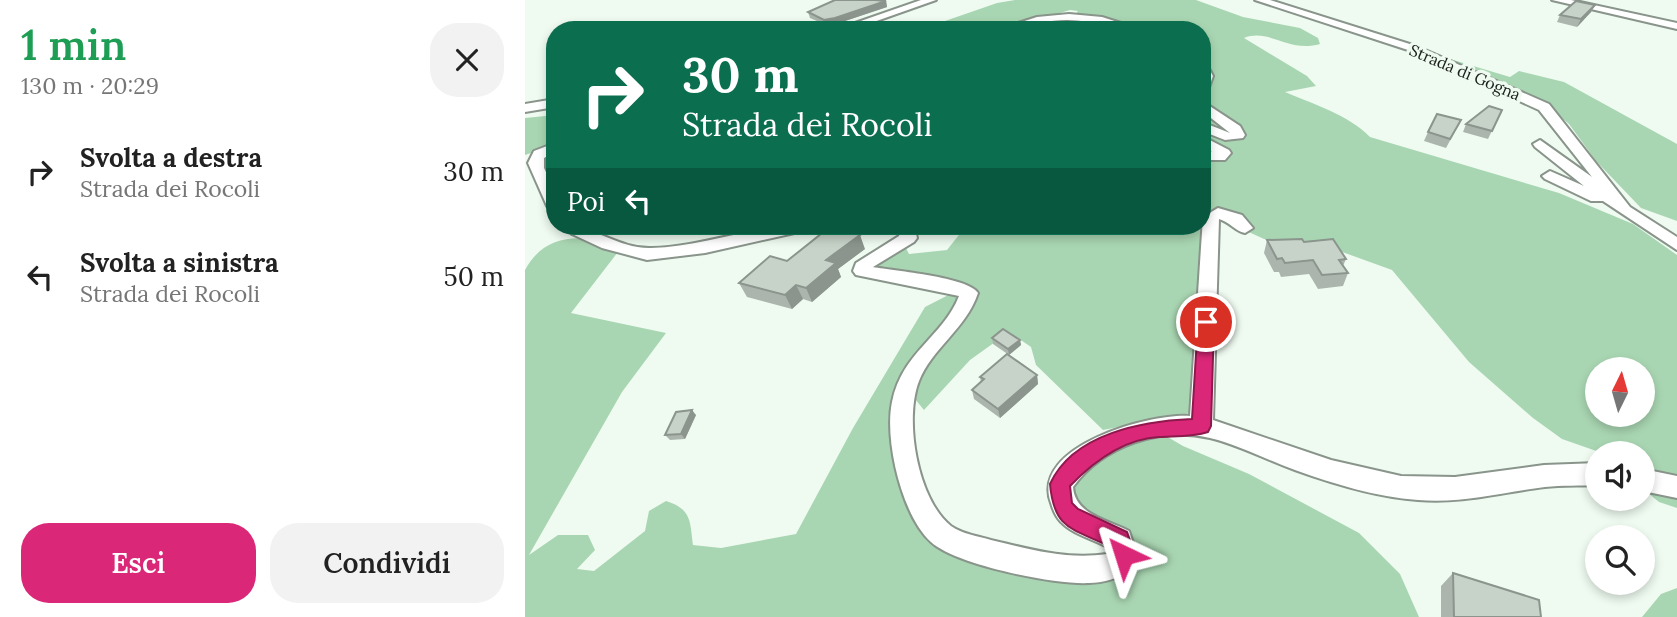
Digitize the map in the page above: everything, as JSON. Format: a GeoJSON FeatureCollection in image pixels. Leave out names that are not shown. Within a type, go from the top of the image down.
{"type":"FeatureCollection","features":[{"type":"Feature","properties":{"kind":"street"},"geometry":{"type":"LineString","coordinates":[[867,21],[931,0]]}},
{"type":"Feature","properties":{"kind":"street","name":"Strada di Gogna"},"geometry":{"type":"LineString","coordinates":[[1260,0],[1412,48],[1543,107],[1556,119],[1624,210]]}},
{"type":"Feature","properties":{"kind":"street"},"geometry":{"type":"LineString","coordinates":[[1557,0],[1677,26]]}},
{"type":"Feature","properties":{"kind":"street"},"geometry":{"type":"LineString","coordinates":[[1029,21],[1061,15],[1108,21]]}},
{"type":"Feature","properties":{"kind":"street"},"geometry":{"type":"LineString","coordinates":[[525,108],[546,104]]}},
{"type":"Feature","properties":{"kind":"street"},"geometry":{"type":"LineString","coordinates":[[1211,112],[1235,129],[1238,135],[1232,138],[1211,130]]}},
{"type":"Feature","properties":{"kind":"street","name":"Strada di Gogna"},"geometry":{"type":"LineString","coordinates":[[1540,144],[1624,210],[1677,244]]}},
{"type":"Feature","properties":{"kind":"street"},"geometry":{"type":"LineString","coordinates":[[1211,145],[1224,153],[1220,157],[1211,156]]}},
{"type":"Feature","properties":{"kind":"street"},"geometry":{"type":"LineString","coordinates":[[546,151],[535,159],[546,188]]}},
{"type":"Feature","properties":{"kind":"street","name":"Strada di Gogna"},"geometry":{"type":"LineString","coordinates":[[1550,176],[1624,210]]}},
{"type":"Feature","properties":{"kind":"street"},"geometry":{"type":"LineString","coordinates":[[1211,217],[1218,213],[1236,219],[1245,228]]}},
{"type":"Feature","properties":{"kind":"street"},"geometry":{"type":"LineString","coordinates":[[587,235],[645,254],[691,249],[759,235]]}},
{"type":"Feature","properties":{"kind":"street"},"geometry":{"type":"LineString","coordinates":[[908,235],[908,238],[867,263],[862,271],[961,289],[969,293],[958,314],[918,364],[909,380],[901,427],[907,460],[928,521],[941,535],[962,545],[1011,558],[1091,572],[1111,568],[1120,563],[1124,555],[1119,540],[1071,516],[1062,507],[1060,484],[1083,458],[1117,439],[1154,429],[1201,426],[1224,432],[1293,459],[1401,487],[1429,489],[1482,486],[1547,476],[1585,475]]}},
{"type":"Feature","properties":{"kind":"street"},"geometry":{"type":"LineString","coordinates":[[1201,426],[1210,235]]}},
{"type":"Feature","properties":{"kind":"street"},"geometry":{"type":"LineString","coordinates":[[1655,482],[1677,487]]}},
{"type":"Feature","properties":{"kind":"green space"},"geometry":{"type":"Polygon","coordinates":[[[1015,0],[1196,0],[1243,17],[1300,28],[1318,38],[1320,44],[1298,45],[1262,36],[1244,38],[1307,76],[1316,86],[1285,92],[1341,116],[1370,137],[1559,193],[1633,224],[1677,255],[1677,508],[1655,499],[1655,441],[1585,441],[1585,447],[1562,439],[1533,418],[1469,362],[1392,270],[1334,249],[1264,239],[1214,216],[1191,413],[1103,430],[1036,365],[1031,347],[1009,332],[970,360],[924,410],[915,399],[910,382],[904,404],[928,521],[1011,558],[1124,555],[1071,516],[1066,475],[1154,429],[1183,446],[1249,474],[1359,533],[1400,574],[1419,617],[525,617],[525,270],[544,248],[555,242],[581,238],[621,248],[571,313],[666,333],[622,392],[529,555],[558,535],[588,535],[595,550],[577,569],[594,571],[645,531],[649,511],[666,501],[685,512],[690,523],[693,545],[721,548],[796,534],[853,428],[925,307],[960,289],[865,273],[867,263],[906,248],[909,254],[947,250],[959,235],[1211,235],[1211,21],[1111,21],[1074,16],[1078,11],[1070,10],[1033,21],[945,21],[997,3],[1015,0]]]}},
{"type":"Feature","properties":{"kind":"green space"},"geometry":{"type":"Polygon","coordinates":[[[1440,56],[1510,77],[1519,71],[1564,82],[1677,144],[1677,221],[1641,208],[1596,161],[1569,124],[1551,109],[1440,56]]]}},
{"type":"Feature","properties":{"kind":"green space"},"geometry":{"type":"Polygon","coordinates":[[[546,116],[546,148],[525,155],[525,118],[546,116]]]}},
{"type":"Feature","properties":{"kind":"green space"},"geometry":{"type":"Polygon","coordinates":[[[1677,588],[1677,617],[1642,617],[1661,594],[1677,588]]]}},
{"type":"Feature","properties":{"kind":"building"},"geometry":{"type":"Polygon","coordinates":[[[835,0],[886,1],[824,20],[808,12],[835,0]]]}},
{"type":"Feature","properties":{"kind":"building"},"geometry":{"type":"Polygon","coordinates":[[[1576,1],[1595,5],[1581,19],[1560,15],[1576,1]]]}},
{"type":"Feature","properties":{"kind":"building"},"geometry":{"type":"Polygon","coordinates":[[[1489,106],[1502,110],[1492,131],[1466,124],[1489,106]]]}},
{"type":"Feature","properties":{"kind":"building"},"geometry":{"type":"Polygon","coordinates":[[[1437,114],[1461,120],[1450,139],[1428,132],[1437,114]]]}},
{"type":"Feature","properties":{"kind":"building"},"geometry":{"type":"Polygon","coordinates":[[[820,235],[860,235],[826,260],[836,263],[806,288],[796,285],[785,295],[739,283],[770,256],[787,261],[820,235]]]}},
{"type":"Feature","properties":{"kind":"building"},"geometry":{"type":"Polygon","coordinates":[[[1302,239],[1304,242],[1333,239],[1346,259],[1339,260],[1348,273],[1322,275],[1313,260],[1285,263],[1282,258],[1277,259],[1267,240],[1302,239]]]}},
{"type":"Feature","properties":{"kind":"building"},"geometry":{"type":"Polygon","coordinates":[[[1003,329],[1020,340],[1008,349],[992,338],[1003,329]]]}},
{"type":"Feature","properties":{"kind":"building"},"geometry":{"type":"Polygon","coordinates":[[[1007,354],[1037,375],[998,409],[972,390],[984,379],[980,377],[1007,354]]]}},
{"type":"Feature","properties":{"kind":"building"},"geometry":{"type":"Polygon","coordinates":[[[692,410],[681,434],[665,435],[676,412],[692,410]]]}},
{"type":"Feature","properties":{"kind":"building"},"geometry":{"type":"Polygon","coordinates":[[[1453,573],[1539,600],[1541,617],[1454,617],[1453,573]]]}},
{"type":"Feature","properties":{"kind":"route"},"geometry":{"type":"LineString","coordinates":[[1124,555],[1124,548],[1119,540],[1071,516],[1062,507],[1060,484],[1083,458],[1117,439],[1154,429],[1201,426],[1206,322]]}}]}
